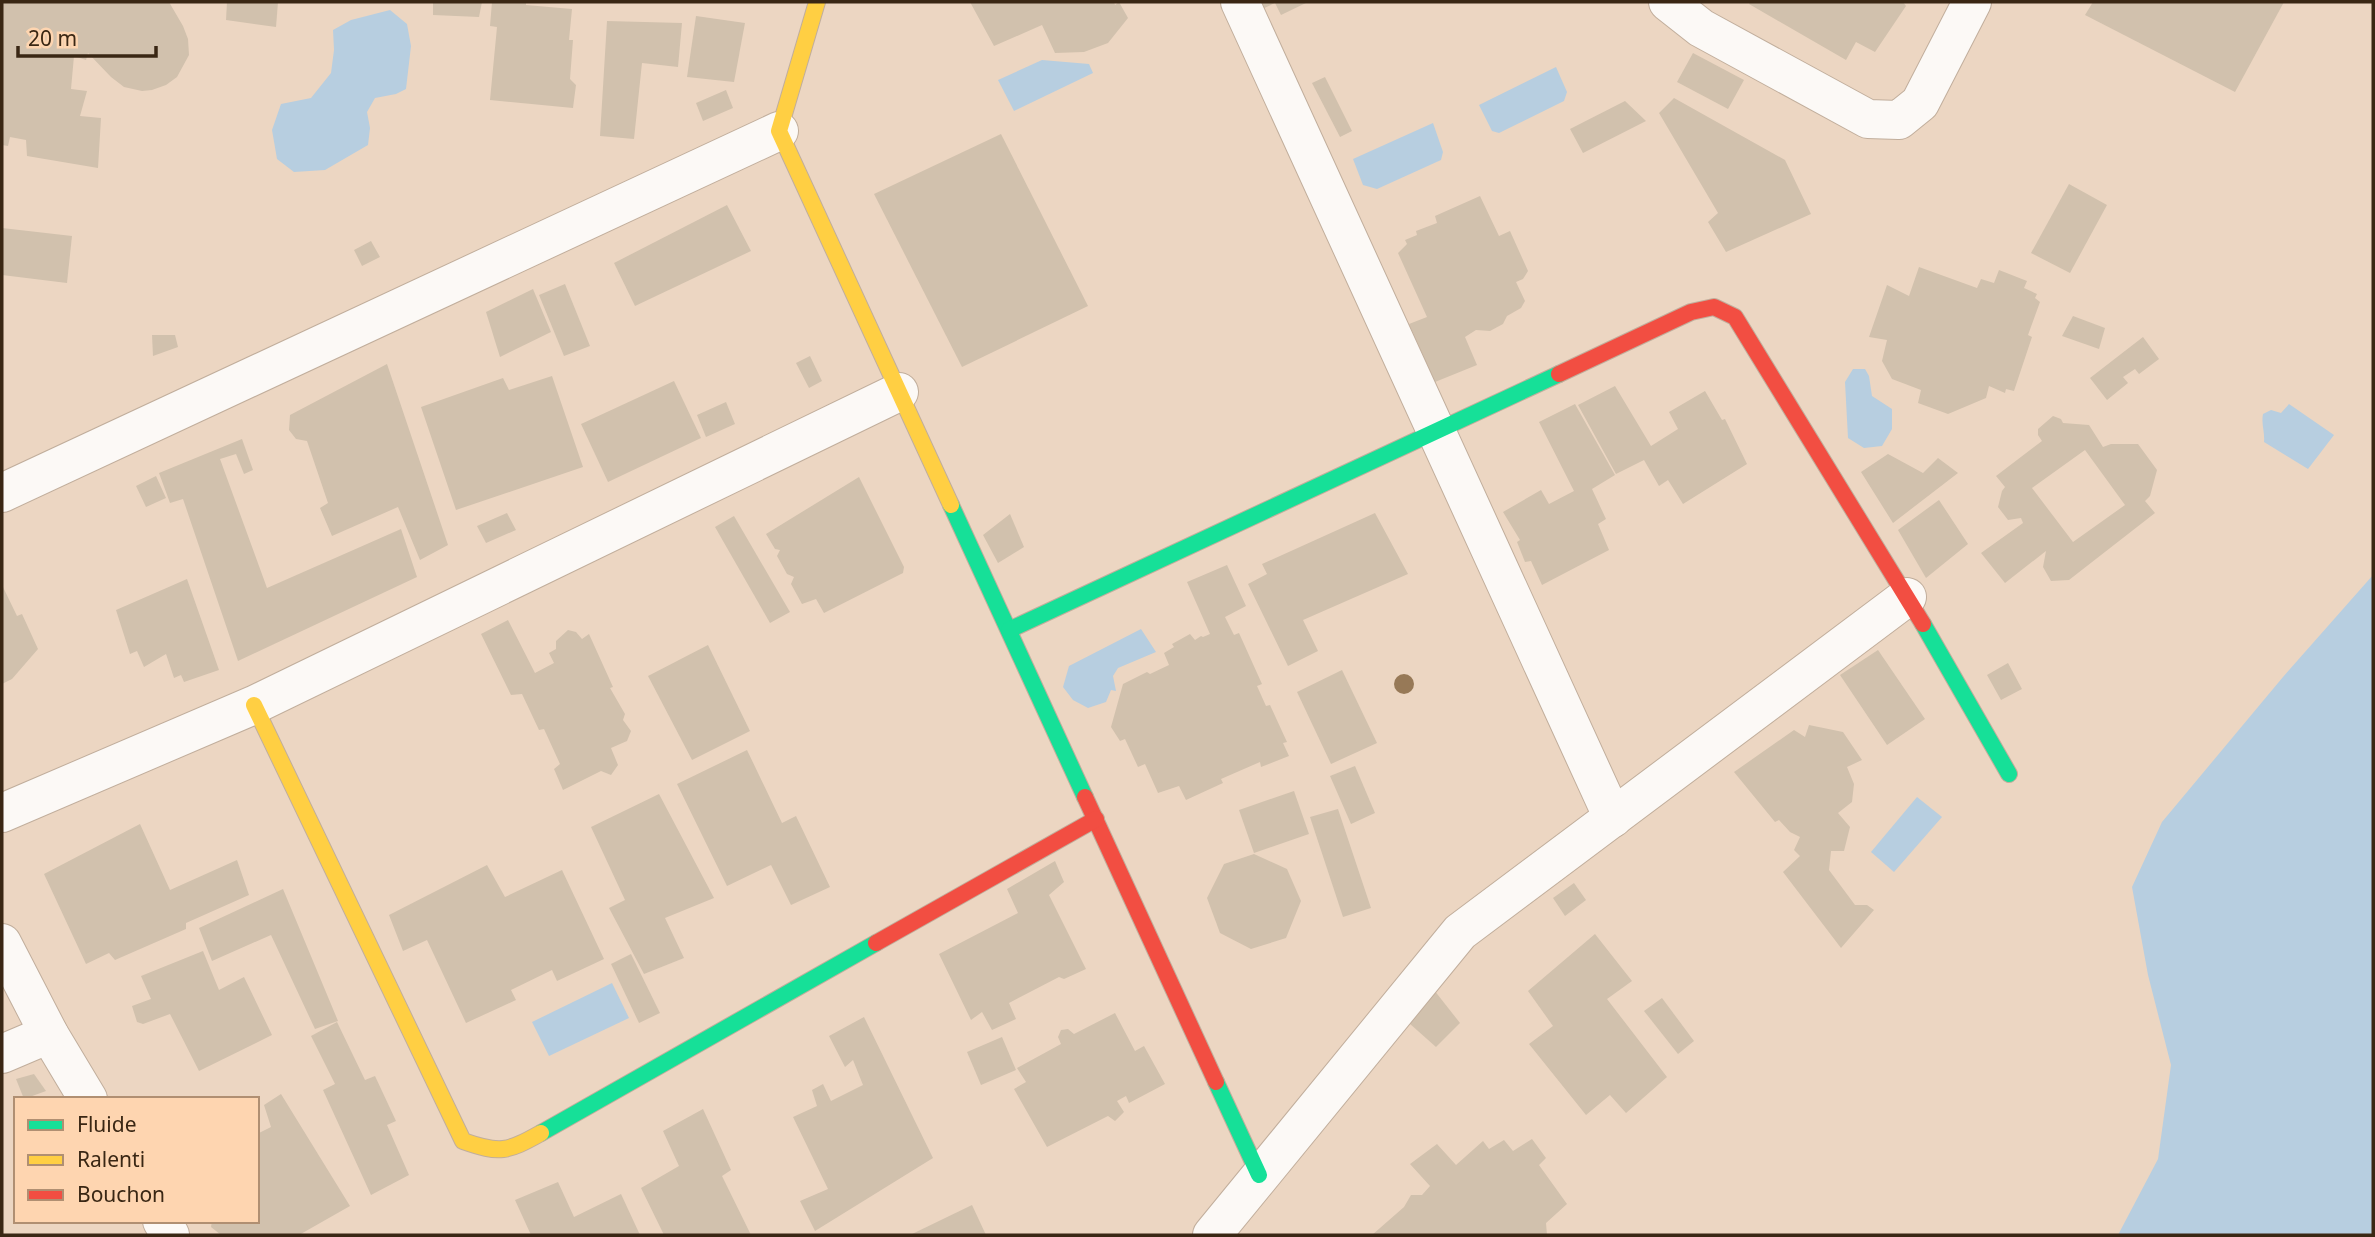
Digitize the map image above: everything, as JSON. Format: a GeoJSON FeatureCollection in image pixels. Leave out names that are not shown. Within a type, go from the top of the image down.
{"type":"FeatureCollection","features":[{"type":"Feature","properties":{"kind":"street"},"geometry":{"type":"LineString","coordinates":[[817,2],[779,131],[1259,1175]]}},
{"type":"Feature","properties":{"kind":"street"},"geometry":{"type":"LineString","coordinates":[[1240,2],[1613,818]]}},
{"type":"Feature","properties":{"kind":"street"},"geometry":{"type":"LineString","coordinates":[[1668,2],[1708,15],[1868,119],[1899,120],[1920,103],[1972,2]]}},
{"type":"Feature","properties":{"kind":"street"},"geometry":{"type":"LineString","coordinates":[[2,493],[779,131]]}},
{"type":"Feature","properties":{"kind":"street"},"geometry":{"type":"LineString","coordinates":[[1009,630],[1691,312],[1714,307],[1735,317],[1907,597],[2009,774]]}},
{"type":"Feature","properties":{"kind":"street"},"geometry":{"type":"LineString","coordinates":[[2,813],[254,705],[899,392]]}},
{"type":"Feature","properties":{"kind":"street"},"geometry":{"type":"LineString","coordinates":[[1212,1235],[1460,932],[1907,597]]}},
{"type":"Feature","properties":{"kind":"street"},"geometry":{"type":"LineString","coordinates":[[254,705],[463,1141],[488,1150],[513,1149],[1096,819]]}},
{"type":"Feature","properties":{"kind":"street"},"geometry":{"type":"LineString","coordinates":[[2,943],[49,1034],[87,1097]]}},
{"type":"Feature","properties":{"kind":"street"},"geometry":{"type":"LineString","coordinates":[[2,1054],[49,1034]]}},
{"type":"Feature","properties":{"kind":"water"},"geometry":{"type":"Polygon","coordinates":[[[390,10],[407,24],[411,46],[406,89],[375,98],[367,112],[370,128],[368,145],[325,170],[294,172],[277,159],[272,130],[281,104],[311,98],[331,73],[333,30],[351,20],[390,10]]]}},
{"type":"Feature","properties":{"kind":"water"},"geometry":{"type":"Polygon","coordinates":[[[1042,60],[1089,64],[1093,73],[1014,111],[998,80],[1042,60]]]}},
{"type":"Feature","properties":{"kind":"water"},"geometry":{"type":"Polygon","coordinates":[[[1556,67],[1567,92],[1564,101],[1499,133],[1492,131],[1479,105],[1556,67]]]}},
{"type":"Feature","properties":{"kind":"water"},"geometry":{"type":"Polygon","coordinates":[[[1433,123],[1443,152],[1441,160],[1377,189],[1363,185],[1353,159],[1433,123]]]}},
{"type":"Feature","properties":{"kind":"water"},"geometry":{"type":"Polygon","coordinates":[[[1853,369],[1865,369],[1869,376],[1872,396],[1892,409],[1892,429],[1882,446],[1864,448],[1848,438],[1845,382],[1853,369]]]}},
{"type":"Feature","properties":{"kind":"water"},"geometry":{"type":"Polygon","coordinates":[[[2289,404],[2334,435],[2308,469],[2264,442],[2263,414],[2271,410],[2281,413],[2289,404]]]}},
{"type":"Feature","properties":{"kind":"water"},"geometry":{"type":"Polygon","coordinates":[[[2373,575],[2373,1235],[2118,1235],[2158,1159],[2171,1065],[2148,975],[2132,887],[2162,822],[2283,677],[2373,575]]]}},
{"type":"Feature","properties":{"kind":"water"},"geometry":{"type":"Polygon","coordinates":[[[1141,629],[1156,652],[1118,668],[1113,676],[1116,691],[1111,690],[1106,702],[1088,708],[1073,700],[1063,687],[1069,666],[1141,629]]]}},
{"type":"Feature","properties":{"kind":"water"},"geometry":{"type":"Polygon","coordinates":[[[1917,797],[1942,817],[1894,872],[1871,852],[1917,797]]]}},
{"type":"Feature","properties":{"kind":"water"},"geometry":{"type":"Polygon","coordinates":[[[612,983],[629,1018],[549,1056],[532,1022],[612,983]]]}},
{"type":"Feature","properties":{"kind":"building"},"geometry":{"type":"Polygon","coordinates":[[[2,2],[169,2],[188,39],[189,55],[177,77],[166,85],[142,91],[124,87],[88,53],[86,60],[74,56],[71,89],[87,91],[80,116],[101,118],[98,168],[27,156],[26,140],[10,137],[8,146],[2,145],[2,2]]]}},
{"type":"Feature","properties":{"kind":"building"},"geometry":{"type":"Polygon","coordinates":[[[227,2],[278,2],[276,27],[226,20],[227,2]]]}},
{"type":"Feature","properties":{"kind":"building"},"geometry":{"type":"Polygon","coordinates":[[[433,2],[482,2],[479,17],[433,15],[433,2]]]}},
{"type":"Feature","properties":{"kind":"building"},"geometry":{"type":"Polygon","coordinates":[[[492,2],[526,2],[526,5],[572,9],[569,40],[573,40],[570,79],[576,85],[573,108],[490,100],[497,27],[490,26],[492,2]]]}},
{"type":"Feature","properties":{"kind":"building"},"geometry":{"type":"Polygon","coordinates":[[[970,2],[1114,2],[1115,5],[1119,2],[1128,18],[1108,43],[1084,52],[1055,53],[1042,25],[994,46],[970,2]]]}},
{"type":"Feature","properties":{"kind":"building"},"geometry":{"type":"Polygon","coordinates":[[[1256,2],[1308,2],[1281,15],[1275,3],[1260,10],[1256,2]]]}},
{"type":"Feature","properties":{"kind":"building"},"geometry":{"type":"Polygon","coordinates":[[[1903,2],[1906,6],[1875,52],[1856,42],[1846,60],[1749,4],[1903,2]]]}},
{"type":"Feature","properties":{"kind":"building"},"geometry":{"type":"Polygon","coordinates":[[[2093,2],[2284,2],[2235,92],[2085,15],[2093,2]]]}},
{"type":"Feature","properties":{"kind":"building"},"geometry":{"type":"Polygon","coordinates":[[[696,16],[745,23],[734,82],[687,77],[696,16]]]}},
{"type":"Feature","properties":{"kind":"building"},"geometry":{"type":"Polygon","coordinates":[[[607,21],[682,23],[678,67],[642,63],[634,139],[600,136],[607,21]]]}},
{"type":"Feature","properties":{"kind":"building"},"geometry":{"type":"Polygon","coordinates":[[[1693,53],[1744,80],[1728,109],[1677,82],[1693,53]]]}},
{"type":"Feature","properties":{"kind":"building"},"geometry":{"type":"Polygon","coordinates":[[[1325,77],[1352,131],[1340,137],[1312,83],[1325,77]]]}},
{"type":"Feature","properties":{"kind":"building"},"geometry":{"type":"Polygon","coordinates":[[[726,90],[733,108],[703,121],[696,103],[726,90]]]}},
{"type":"Feature","properties":{"kind":"building"},"geometry":{"type":"Polygon","coordinates":[[[1674,98],[1785,160],[1811,214],[1726,252],[1708,222],[1718,213],[1659,113],[1674,98]]]}},
{"type":"Feature","properties":{"kind":"building"},"geometry":{"type":"Polygon","coordinates":[[[1625,101],[1646,121],[1583,153],[1570,129],[1625,101]]]}},
{"type":"Feature","properties":{"kind":"building"},"geometry":{"type":"Polygon","coordinates":[[[1001,134],[1088,306],[962,367],[874,194],[1001,134]]]}},
{"type":"Feature","properties":{"kind":"building"},"geometry":{"type":"Polygon","coordinates":[[[2069,184],[2107,205],[2070,273],[2031,253],[2069,184]]]}},
{"type":"Feature","properties":{"kind":"building"},"geometry":{"type":"Polygon","coordinates":[[[1480,196],[1499,236],[1510,231],[1528,271],[1523,279],[1516,282],[1525,301],[1521,308],[1507,316],[1503,324],[1490,331],[1476,330],[1465,337],[1477,365],[1435,382],[1409,324],[1427,317],[1398,253],[1407,244],[1405,240],[1417,235],[1416,231],[1437,223],[1435,216],[1480,196]]]}},
{"type":"Feature","properties":{"kind":"building"},"geometry":{"type":"Polygon","coordinates":[[[727,205],[751,251],[635,306],[614,263],[727,205]]]}},
{"type":"Feature","properties":{"kind":"building"},"geometry":{"type":"Polygon","coordinates":[[[2,228],[72,236],[67,283],[2,275],[2,228]]]}},
{"type":"Feature","properties":{"kind":"building"},"geometry":{"type":"Polygon","coordinates":[[[371,241],[380,257],[362,266],[354,250],[371,241]]]}},
{"type":"Feature","properties":{"kind":"building"},"geometry":{"type":"Polygon","coordinates":[[[1919,267],[1977,288],[1981,279],[1994,283],[1999,270],[2027,281],[2024,288],[2037,294],[2035,298],[2040,302],[2028,335],[2032,337],[2014,391],[2006,389],[2005,393],[1989,386],[1986,398],[1948,414],[1918,403],[1921,390],[1892,379],[1882,361],[1887,340],[1869,337],[1887,285],[1909,296],[1919,267]]]}},
{"type":"Feature","properties":{"kind":"building"},"geometry":{"type":"Polygon","coordinates":[[[565,284],[590,346],[564,356],[539,295],[565,284]]]}},
{"type":"Feature","properties":{"kind":"building"},"geometry":{"type":"Polygon","coordinates":[[[533,289],[551,332],[500,357],[486,312],[533,289]]]}},
{"type":"Feature","properties":{"kind":"building"},"geometry":{"type":"Polygon","coordinates":[[[2073,316],[2105,328],[2099,349],[2062,336],[2073,316]]]}},
{"type":"Feature","properties":{"kind":"building"},"geometry":{"type":"Polygon","coordinates":[[[152,335],[175,335],[178,347],[153,356],[152,335]]]}},
{"type":"Feature","properties":{"kind":"building"},"geometry":{"type":"Polygon","coordinates":[[[2143,337],[2159,359],[2139,374],[2135,369],[2123,377],[2128,383],[2107,400],[2090,378],[2143,337]]]}},
{"type":"Feature","properties":{"kind":"building"},"geometry":{"type":"Polygon","coordinates":[[[810,356],[822,381],[809,388],[796,363],[810,356]]]}},
{"type":"Feature","properties":{"kind":"building"},"geometry":{"type":"Polygon","coordinates":[[[387,364],[448,545],[420,560],[398,507],[332,536],[320,508],[328,503],[307,441],[296,439],[289,430],[290,415],[387,364]]]}},
{"type":"Feature","properties":{"kind":"building"},"geometry":{"type":"Polygon","coordinates":[[[552,376],[583,467],[456,510],[421,407],[503,378],[509,390],[552,376]]]}},
{"type":"Feature","properties":{"kind":"building"},"geometry":{"type":"Polygon","coordinates":[[[674,381],[701,438],[608,482],[581,424],[674,381]]]}},
{"type":"Feature","properties":{"kind":"building"},"geometry":{"type":"Polygon","coordinates":[[[1615,386],[1651,446],[1678,429],[1669,412],[1705,391],[1722,420],[1725,419],[1747,464],[1683,504],[1668,480],[1659,486],[1644,460],[1616,474],[1578,405],[1615,386]]]}},
{"type":"Feature","properties":{"kind":"building"},"geometry":{"type":"Polygon","coordinates":[[[726,402],[735,424],[706,437],[697,415],[726,402]]]}},
{"type":"Feature","properties":{"kind":"building"},"geometry":{"type":"Polygon","coordinates":[[[1575,404],[1615,475],[1592,489],[1606,519],[1598,524],[1609,550],[1542,585],[1531,561],[1525,562],[1517,542],[1520,540],[1503,512],[1541,490],[1549,504],[1574,491],[1539,422],[1575,404]]]}},
{"type":"Feature","properties":{"kind":"building"},"geometry":{"type":"Polygon","coordinates":[[[2053,416],[2061,419],[2063,423],[2089,425],[2103,447],[2111,444],[2138,444],[2157,470],[2150,496],[2145,501],[2155,513],[2069,580],[2051,581],[2043,567],[2046,551],[2005,583],[1981,553],[2023,523],[2021,518],[2008,520],[1998,507],[2005,487],[1996,476],[2042,441],[2038,429],[2053,416]],[[2085,450],[2032,488],[2073,542],[2125,505],[2085,450]]]}},
{"type":"Feature","properties":{"kind":"building"},"geometry":{"type":"Polygon","coordinates":[[[242,439],[253,470],[244,474],[236,454],[220,459],[267,588],[401,529],[417,577],[238,661],[183,499],[170,503],[159,473],[242,439]]]}},
{"type":"Feature","properties":{"kind":"building"},"geometry":{"type":"Polygon","coordinates":[[[1888,454],[1923,473],[1938,458],[1958,473],[1893,523],[1861,472],[1888,454]]]}},
{"type":"Feature","properties":{"kind":"building"},"geometry":{"type":"Polygon","coordinates":[[[156,476],[166,498],[146,507],[136,486],[156,476]]]}},
{"type":"Feature","properties":{"kind":"building"},"geometry":{"type":"Polygon","coordinates":[[[859,477],[904,567],[903,573],[824,613],[816,599],[802,604],[791,584],[794,577],[787,574],[777,556],[780,550],[775,549],[766,534],[859,477]]]}},
{"type":"Feature","properties":{"kind":"building"},"geometry":{"type":"Polygon","coordinates":[[[1939,500],[1968,544],[1926,578],[1898,530],[1939,500]]]}},
{"type":"Feature","properties":{"kind":"building"},"geometry":{"type":"Polygon","coordinates":[[[507,513],[516,530],[486,543],[477,526],[507,513]]]}},
{"type":"Feature","properties":{"kind":"building"},"geometry":{"type":"Polygon","coordinates":[[[1375,513],[1408,574],[1303,620],[1318,651],[1288,666],[1248,584],[1267,574],[1262,564],[1375,513]]]}},
{"type":"Feature","properties":{"kind":"building"},"geometry":{"type":"Polygon","coordinates":[[[1010,514],[1024,547],[998,563],[983,535],[1010,514]]]}},
{"type":"Feature","properties":{"kind":"building"},"geometry":{"type":"Polygon","coordinates":[[[734,516],[790,612],[770,623],[715,527],[734,516]]]}},
{"type":"Feature","properties":{"kind":"building"},"geometry":{"type":"Polygon","coordinates":[[[1227,565],[1246,606],[1225,617],[1234,635],[1239,633],[1262,684],[1257,686],[1266,706],[1270,705],[1287,742],[1283,743],[1289,756],[1261,767],[1260,762],[1221,779],[1223,783],[1186,800],[1179,786],[1158,793],[1145,764],[1138,767],[1125,739],[1120,741],[1111,727],[1123,684],[1169,665],[1164,653],[1174,647],[1172,644],[1190,634],[1195,640],[1210,634],[1187,582],[1227,565]]]}},
{"type":"Feature","properties":{"kind":"building"},"geometry":{"type":"Polygon","coordinates":[[[187,579],[219,670],[184,682],[181,675],[174,678],[166,654],[144,667],[137,651],[130,654],[116,610],[187,579]]]}},
{"type":"Feature","properties":{"kind":"building"},"geometry":{"type":"Polygon","coordinates":[[[2,585],[17,616],[22,614],[38,649],[12,679],[2,684],[2,585]]]}},
{"type":"Feature","properties":{"kind":"building"},"geometry":{"type":"Polygon","coordinates":[[[508,620],[535,673],[554,663],[549,653],[556,649],[556,641],[568,630],[576,632],[582,639],[589,634],[613,687],[610,688],[625,714],[623,720],[631,731],[627,741],[611,748],[618,765],[611,775],[601,771],[563,790],[554,769],[560,764],[544,729],[539,730],[522,694],[511,695],[481,634],[508,620]]]}},
{"type":"Feature","properties":{"kind":"building"},"geometry":{"type":"Polygon","coordinates":[[[708,645],[750,731],[692,760],[648,676],[708,645]]]}},
{"type":"Feature","properties":{"kind":"building"},"geometry":{"type":"Polygon","coordinates":[[[1878,650],[1925,719],[1887,745],[1840,675],[1878,650]]]}},
{"type":"Feature","properties":{"kind":"building"},"geometry":{"type":"Polygon","coordinates":[[[2008,663],[2022,689],[2001,700],[1987,675],[2008,663]]]}},
{"type":"Feature","properties":{"kind":"building"},"geometry":{"type":"Polygon","coordinates":[[[1342,670],[1377,743],[1331,764],[1297,692],[1342,670]]]}},
{"type":"Feature","properties":{"kind":"building"},"geometry":{"type":"Polygon","coordinates":[[[1809,725],[1843,732],[1862,760],[1847,767],[1854,784],[1852,802],[1838,813],[1850,827],[1844,851],[1831,851],[1829,870],[1855,905],[1867,905],[1874,910],[1841,948],[1783,872],[1800,856],[1794,850],[1800,837],[1790,832],[1779,820],[1775,822],[1734,772],[1794,730],[1805,737],[1809,725]]]}},
{"type":"Feature","properties":{"kind":"building"},"geometry":{"type":"Polygon","coordinates":[[[747,750],[782,823],[796,816],[830,887],[791,905],[771,865],[727,886],[677,784],[747,750]]]}},
{"type":"Feature","properties":{"kind":"building"},"geometry":{"type":"Polygon","coordinates":[[[1355,766],[1375,813],[1351,824],[1330,776],[1355,766]]]}},
{"type":"Feature","properties":{"kind":"building"},"geometry":{"type":"Polygon","coordinates":[[[1294,791],[1309,834],[1254,853],[1239,810],[1294,791]]]}},
{"type":"Feature","properties":{"kind":"building"},"geometry":{"type":"Polygon","coordinates":[[[659,794],[714,898],[665,918],[684,958],[644,974],[609,908],[625,900],[591,827],[659,794]]]}},
{"type":"Feature","properties":{"kind":"building"},"geometry":{"type":"Polygon","coordinates":[[[1338,809],[1371,908],[1343,917],[1310,817],[1338,809]]]}},
{"type":"Feature","properties":{"kind":"building"},"geometry":{"type":"Polygon","coordinates":[[[140,824],[170,890],[237,860],[249,895],[186,923],[186,929],[115,960],[109,953],[86,964],[44,874],[140,824]]]}},
{"type":"Feature","properties":{"kind":"building"},"geometry":{"type":"Polygon","coordinates":[[[1254,854],[1287,869],[1301,901],[1286,938],[1251,949],[1220,933],[1207,898],[1224,864],[1254,854]]]}},
{"type":"Feature","properties":{"kind":"building"},"geometry":{"type":"Polygon","coordinates":[[[1055,861],[1064,882],[1049,895],[1086,969],[1064,979],[1059,977],[1009,1003],[1016,1019],[992,1030],[982,1012],[971,1020],[939,954],[1018,913],[1007,889],[1055,861]]]}},
{"type":"Feature","properties":{"kind":"building"},"geometry":{"type":"Polygon","coordinates":[[[487,865],[505,897],[562,870],[604,959],[557,981],[552,970],[511,990],[516,1000],[466,1023],[427,940],[403,951],[389,915],[487,865]]]}},
{"type":"Feature","properties":{"kind":"building"},"geometry":{"type":"Polygon","coordinates":[[[1574,883],[1586,900],[1565,916],[1553,898],[1574,883]]]}},
{"type":"Feature","properties":{"kind":"building"},"geometry":{"type":"Polygon","coordinates":[[[283,889],[338,1021],[315,1029],[271,935],[212,961],[199,928],[283,889]]]}},
{"type":"Feature","properties":{"kind":"building"},"geometry":{"type":"Polygon","coordinates":[[[1595,934],[1632,981],[1607,999],[1667,1077],[1626,1113],[1610,1095],[1586,1115],[1529,1044],[1553,1026],[1528,991],[1595,934]]]}},
{"type":"Feature","properties":{"kind":"building"},"geometry":{"type":"Polygon","coordinates":[[[203,951],[219,990],[244,977],[272,1035],[199,1071],[170,1014],[143,1024],[137,1022],[132,1006],[151,999],[141,976],[203,951]]]}},
{"type":"Feature","properties":{"kind":"building"},"geometry":{"type":"Polygon","coordinates":[[[631,954],[660,1013],[639,1023],[611,964],[631,954]]]}},
{"type":"Feature","properties":{"kind":"building"},"geometry":{"type":"Polygon","coordinates":[[[1434,990],[1460,1023],[1436,1047],[1409,1023],[1434,990]]]}},
{"type":"Feature","properties":{"kind":"building"},"geometry":{"type":"Polygon","coordinates":[[[1662,998],[1694,1041],[1678,1054],[1644,1011],[1662,998]]]}},
{"type":"Feature","properties":{"kind":"building"},"geometry":{"type":"Polygon","coordinates":[[[1115,1013],[1135,1051],[1144,1046],[1165,1084],[1129,1103],[1126,1096],[1117,1101],[1124,1112],[1115,1121],[1108,1116],[1047,1147],[1014,1089],[1026,1082],[1017,1068],[1061,1044],[1058,1037],[1061,1030],[1068,1029],[1074,1034],[1115,1013]]]}},
{"type":"Feature","properties":{"kind":"building"},"geometry":{"type":"Polygon","coordinates":[[[864,1017],[933,1158],[815,1231],[800,1201],[828,1189],[793,1117],[817,1106],[812,1090],[823,1084],[831,1101],[863,1085],[853,1060],[845,1067],[829,1036],[864,1017]]]}},
{"type":"Feature","properties":{"kind":"building"},"geometry":{"type":"Polygon","coordinates":[[[337,1022],[365,1080],[375,1076],[396,1121],[387,1125],[409,1175],[371,1195],[323,1090],[335,1084],[311,1036],[337,1022]]]}},
{"type":"Feature","properties":{"kind":"building"},"geometry":{"type":"Polygon","coordinates":[[[1002,1037],[1016,1070],[981,1085],[967,1052],[1002,1037]]]}},
{"type":"Feature","properties":{"kind":"building"},"geometry":{"type":"Polygon","coordinates":[[[34,1074],[46,1091],[23,1097],[16,1079],[34,1074]]]}},
{"type":"Feature","properties":{"kind":"building"},"geometry":{"type":"Polygon","coordinates":[[[281,1094],[350,1206],[299,1235],[221,1235],[211,1227],[212,1223],[259,1223],[259,1133],[271,1127],[264,1105],[281,1094]]]}},
{"type":"Feature","properties":{"kind":"building"},"geometry":{"type":"Polygon","coordinates":[[[703,1109],[731,1170],[722,1176],[751,1235],[664,1235],[641,1188],[679,1166],[663,1131],[703,1109]]]}},
{"type":"Feature","properties":{"kind":"building"},"geometry":{"type":"Polygon","coordinates":[[[1532,1139],[1546,1158],[1539,1165],[1567,1204],[1546,1223],[1547,1235],[1372,1235],[1404,1207],[1411,1195],[1422,1195],[1430,1186],[1410,1164],[1437,1144],[1456,1165],[1483,1141],[1489,1149],[1504,1140],[1513,1151],[1532,1139]]]}},
{"type":"Feature","properties":{"kind":"building"},"geometry":{"type":"Polygon","coordinates":[[[558,1182],[574,1217],[621,1194],[640,1235],[531,1235],[515,1200],[558,1182]]]}},
{"type":"Feature","properties":{"kind":"building"},"geometry":{"type":"Polygon","coordinates":[[[972,1205],[986,1235],[910,1235],[972,1205]]]}},
{"type":"Feature","properties":{"kind":"traffic: fast"},"geometry":{"type":"LineString","coordinates":[[1009,630],[1559,374]]}},
{"type":"Feature","properties":{"kind":"traffic: fast"},"geometry":{"type":"LineString","coordinates":[[951,505],[1085,797]]}},
{"type":"Feature","properties":{"kind":"traffic: fast"},"geometry":{"type":"LineString","coordinates":[[1923,624],[2009,774]]}},
{"type":"Feature","properties":{"kind":"traffic: fast"},"geometry":{"type":"LineString","coordinates":[[541,1133],[876,943]]}},
{"type":"Feature","properties":{"kind":"traffic: fast"},"geometry":{"type":"LineString","coordinates":[[1216,1082],[1259,1175]]}},
{"type":"Feature","properties":{"kind":"traffic: slow"},"geometry":{"type":"LineString","coordinates":[[817,2],[779,131],[951,505]]}},
{"type":"Feature","properties":{"kind":"traffic: slow"},"geometry":{"type":"LineString","coordinates":[[254,705],[463,1141],[486,1148],[503,1149],[541,1133]]}},
{"type":"Feature","properties":{"kind":"traffic: jam"},"geometry":{"type":"LineString","coordinates":[[1559,374],[1691,312],[1714,307],[1735,317],[1923,624]]}},
{"type":"Feature","properties":{"kind":"traffic: jam"},"geometry":{"type":"LineString","coordinates":[[1085,797],[1216,1082]]}},
{"type":"Feature","properties":{"kind":"traffic: jam"},"geometry":{"type":"LineString","coordinates":[[876,943],[1096,819]]}}]}
